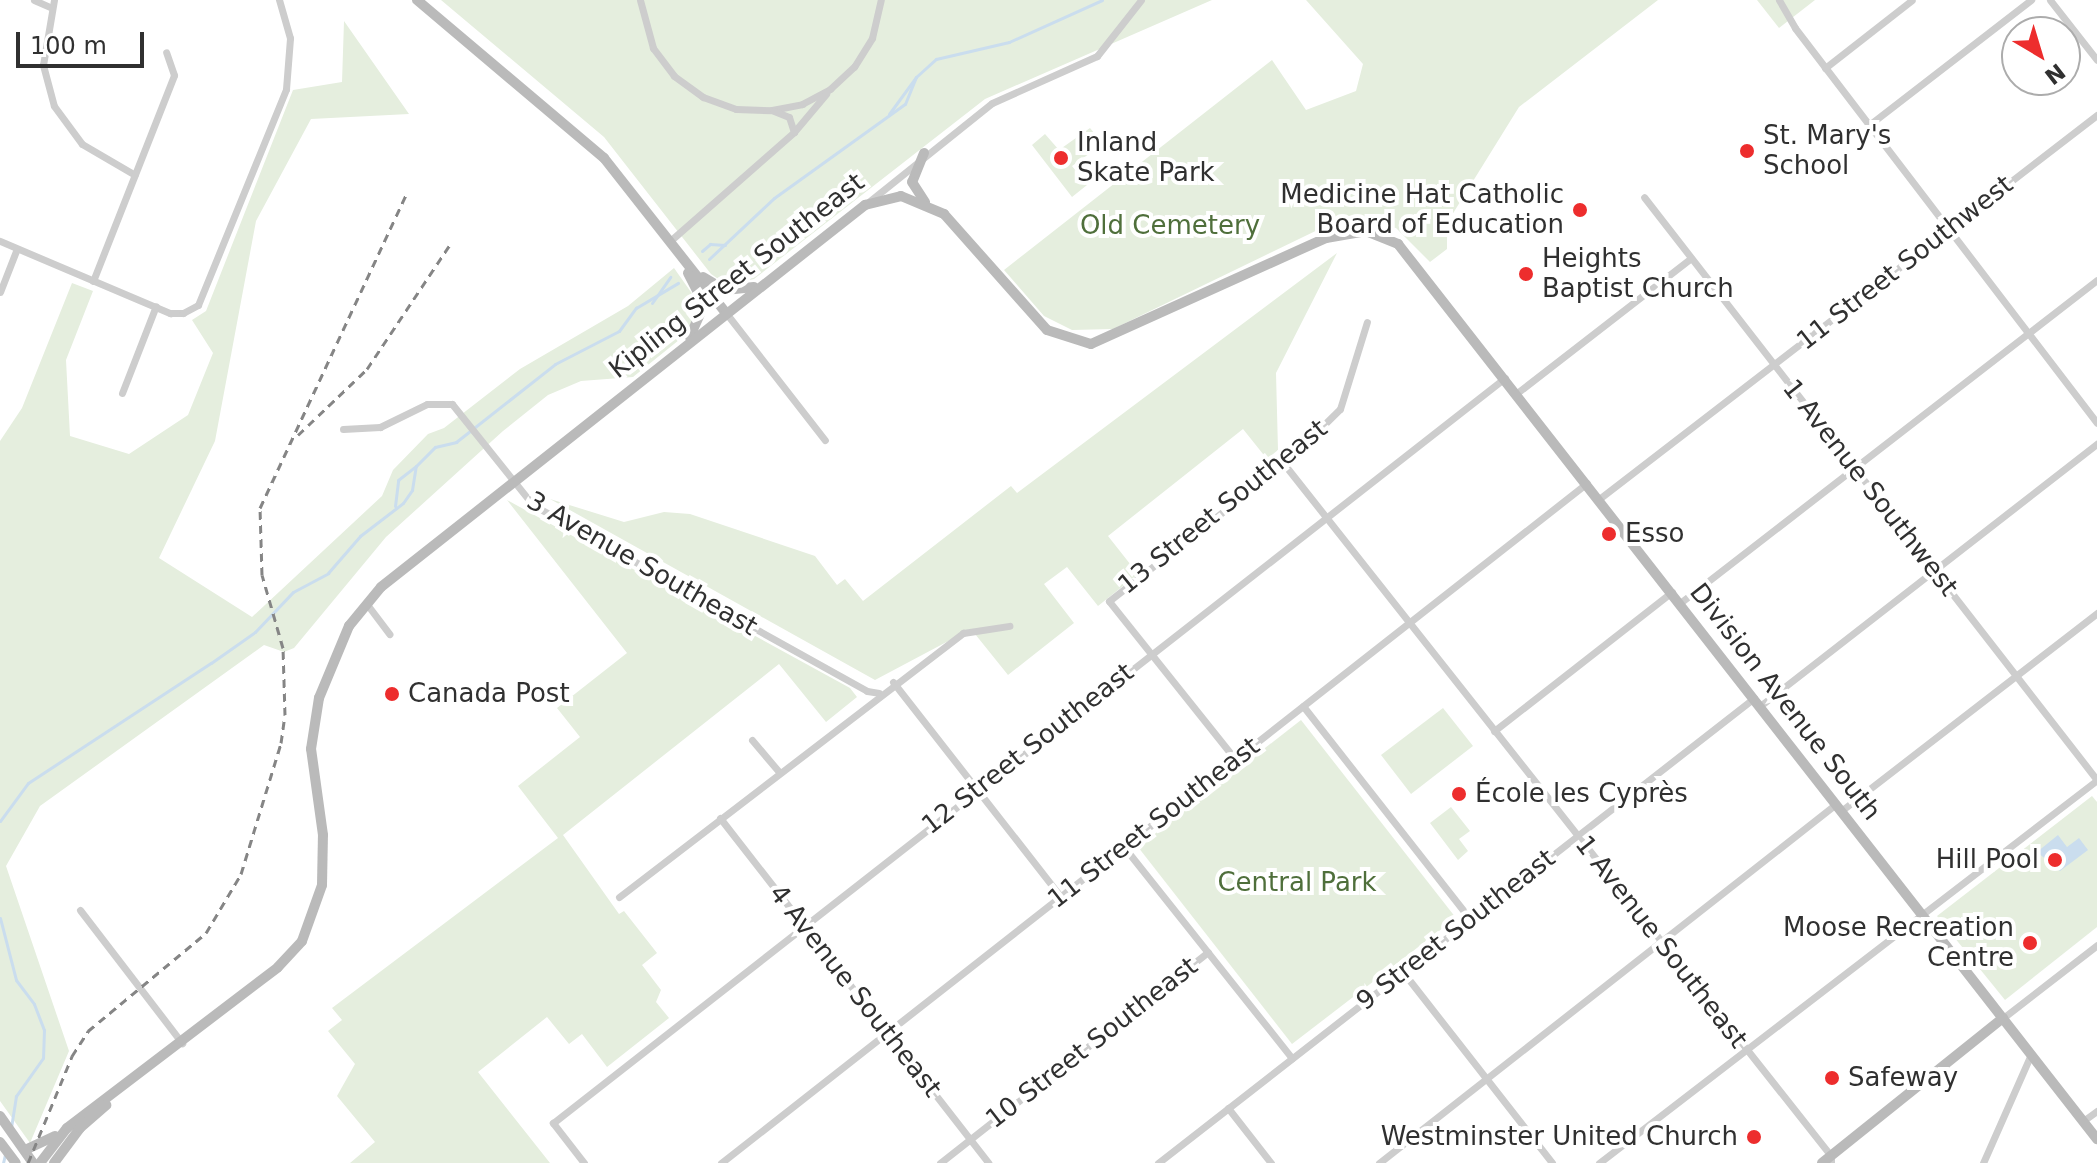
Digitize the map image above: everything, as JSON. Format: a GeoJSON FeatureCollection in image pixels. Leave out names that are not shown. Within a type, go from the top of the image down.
{"type":"FeatureCollection","features":[{"type":"Feature","properties":{"kind":"street"},"geometry":{"type":"LineString","coordinates":[[34,0],[52,3],[43,65],[54,106],[82,144],[135,175]]}},
{"type":"Feature","properties":{"kind":"street"},"geometry":{"type":"LineString","coordinates":[[0,241],[16,251],[177,314],[202,301],[286,89],[290,38],[279,0]]}},
{"type":"Feature","properties":{"kind":"street"},"geometry":{"type":"LineString","coordinates":[[417,0],[589,143],[673,244],[825,440]]}},
{"type":"Feature","properties":{"kind":"street"},"geometry":{"type":"LineString","coordinates":[[640,0],[653,48],[674,76],[703,97],[736,109],[772,110],[802,104],[830,89]]}},
{"type":"Feature","properties":{"kind":"street"},"geometry":{"type":"LineString","coordinates":[[673,244],[794,132],[830,89],[854,67],[872,38],[881,0]]}},
{"type":"Feature","properties":{"kind":"street","name":"Kipling Street Southeast"},"geometry":{"type":"LineString","coordinates":[[119,1092],[292,955],[311,923],[324,860],[311,749],[314,721],[335,651],[366,603],[398,570],[855,213],[924,153],[992,103],[1097,56],[1141,0]]}},
{"type":"Feature","properties":{"kind":"street"},"geometry":{"type":"LineString","coordinates":[[1779,0],[1795,28],[1825,68],[2097,423]]}},
{"type":"Feature","properties":{"kind":"street"},"geometry":{"type":"LineString","coordinates":[[1825,68],[1912,0]]}},
{"type":"Feature","properties":{"kind":"street"},"geometry":{"type":"LineString","coordinates":[[1869,125],[2031,0]]}},
{"type":"Feature","properties":{"kind":"street"},"geometry":{"type":"LineString","coordinates":[[2050,0],[2097,60]]}},
{"type":"Feature","properties":{"kind":"street"},"geometry":{"type":"LineString","coordinates":[[93,281],[174,75],[166,52]]}},
{"type":"Feature","properties":{"kind":"street"},"geometry":{"type":"LineString","coordinates":[[772,110],[789,117],[794,132]]}},
{"type":"Feature","properties":{"kind":"street","name":"11 Street Southwest"},"geometry":{"type":"LineString","coordinates":[[1599,499],[2097,115]]}},
{"type":"Feature","properties":{"kind":"street"},"geometry":{"type":"LineString","coordinates":[[924,153],[912,182],[925,202]]}},
{"type":"Feature","properties":{"kind":"street"},"geometry":{"type":"LineString","coordinates":[[855,213],[893,197],[925,202]]}},
{"type":"Feature","properties":{"kind":"street","name":"1 Avenue Southwest"},"geometry":{"type":"LineString","coordinates":[[1644,197],[2097,780]]}},
{"type":"Feature","properties":{"kind":"street","name":"Division Avenue South"},"geometry":{"type":"LineString","coordinates":[[925,202],[953,223],[1047,330],[1091,344],[1326,238],[1366,231],[1407,251],[2097,1139]]}},
{"type":"Feature","properties":{"kind":"street"},"geometry":{"type":"LineString","coordinates":[[673,244],[704,305],[700,323],[678,350]]}},
{"type":"Feature","properties":{"kind":"street"},"geometry":{"type":"LineString","coordinates":[[0,292],[16,251]]}},
{"type":"Feature","properties":{"kind":"street"},"geometry":{"type":"LineString","coordinates":[[1517,393],[1691,258]]}},
{"type":"Feature","properties":{"kind":"street"},"geometry":{"type":"LineString","coordinates":[[691,268],[725,290],[740,291],[767,281]]}},
{"type":"Feature","properties":{"kind":"street"},"geometry":{"type":"LineString","coordinates":[[1680,603],[2097,280]]}},
{"type":"Feature","properties":{"kind":"street"},"geometry":{"type":"LineString","coordinates":[[122,393],[156,306]]}},
{"type":"Feature","properties":{"kind":"street","name":"13 Street Southeast"},"geometry":{"type":"LineString","coordinates":[[1150,653],[1109,601],[1284,464],[1340,409],[1367,322]]}},
{"type":"Feature","properties":{"kind":"street","name":"12 Street Southeast"},"geometry":{"type":"LineString","coordinates":[[584,1163],[553,1123],[1505,378]]}},
{"type":"Feature","properties":{"kind":"street","name":"3 Avenue Southeast"},"geometry":{"type":"LineString","coordinates":[[343,429],[380,427],[427,404],[452,404],[509,481],[533,505],[582,535],[879,693]]}},
{"type":"Feature","properties":{"kind":"street","name":"9 Street Southeast"},"geometry":{"type":"LineString","coordinates":[[1158,1163],[1577,836],[1934,571],[2097,444]]}},
{"type":"Feature","properties":{"kind":"street","name":"1 Avenue Southeast"},"geometry":{"type":"LineString","coordinates":[[1284,464],[1745,1049],[1828,1161]]}},
{"type":"Feature","properties":{"kind":"street","name":"11 Street Southeast"},"geometry":{"type":"LineString","coordinates":[[721,1163],[1587,483]]}},
{"type":"Feature","properties":{"kind":"street"},"geometry":{"type":"LineString","coordinates":[[1494,731],[1672,592]]}},
{"type":"Feature","properties":{"kind":"street"},"geometry":{"type":"LineString","coordinates":[[366,603],[389,634]]}},
{"type":"Feature","properties":{"kind":"street"},"geometry":{"type":"LineString","coordinates":[[1379,1163],[1660,942],[2097,613]]}},
{"type":"Feature","properties":{"kind":"street"},"geometry":{"type":"LineString","coordinates":[[619,897],[893,682],[963,633],[1009,626]]}},
{"type":"Feature","properties":{"kind":"street"},"geometry":{"type":"LineString","coordinates":[[1150,653],[1235,759]]}},
{"type":"Feature","properties":{"kind":"street"},"geometry":{"type":"LineString","coordinates":[[893,682],[1060,896]]}},
{"type":"Feature","properties":{"kind":"street"},"geometry":{"type":"LineString","coordinates":[[1303,706],[1470,919]]}},
{"type":"Feature","properties":{"kind":"street"},"geometry":{"type":"LineString","coordinates":[[752,740],[779,772]]}},
{"type":"Feature","properties":{"kind":"street"},"geometry":{"type":"LineString","coordinates":[[1599,1163],[2097,780]]}},
{"type":"Feature","properties":{"kind":"street","name":"4 Avenue Southeast"},"geometry":{"type":"LineString","coordinates":[[720,818],[989,1163]]}},
{"type":"Feature","properties":{"kind":"street"},"geometry":{"type":"LineString","coordinates":[[1124,847],[1292,1058]]}},
{"type":"Feature","properties":{"kind":"street"},"geometry":{"type":"LineString","coordinates":[[80,910],[182,1043]]}},
{"type":"Feature","properties":{"kind":"street"},"geometry":{"type":"LineString","coordinates":[[1828,1161],[2097,945]]}},
{"type":"Feature","properties":{"kind":"street","name":"10 Street Southeast"},"geometry":{"type":"LineString","coordinates":[[940,1163],[1208,952]]}},
{"type":"Feature","properties":{"kind":"street"},"geometry":{"type":"LineString","coordinates":[[1403,972],[1552,1163]]}},
{"type":"Feature","properties":{"kind":"street"},"geometry":{"type":"LineString","coordinates":[[1983,1163],[2031,1054]]}},
{"type":"Feature","properties":{"kind":"street"},"geometry":{"type":"LineString","coordinates":[[25,1150],[67,1128],[119,1092]]}},
{"type":"Feature","properties":{"kind":"street"},"geometry":{"type":"LineString","coordinates":[[54,1163],[80,1128],[119,1092]]}},
{"type":"Feature","properties":{"kind":"street"},"geometry":{"type":"LineString","coordinates":[[1228,1108],[1271,1163]]}},
{"type":"Feature","properties":{"kind":"street"},"geometry":{"type":"LineString","coordinates":[[2083,1121],[2097,1111]]}},
{"type":"Feature","properties":{"kind":"street"},"geometry":{"type":"LineString","coordinates":[[0,1116],[33,1163]]}},
{"type":"Feature","properties":{"kind":"street"},"geometry":{"type":"LineString","coordinates":[[40,1163],[67,1128]]}},
{"type":"Feature","properties":{"kind":"street"},"geometry":{"type":"LineString","coordinates":[[0,1142],[16,1163]]}},
{"type":"Feature","properties":{"kind":"green space"},"geometry":{"type":"Polygon","coordinates":[[[441,0],[1212,0],[985,99],[754,279],[727,285],[711,274],[604,137],[441,0]]]}},
{"type":"Feature","properties":{"kind":"green space","name":"Old Cemetery"},"geometry":{"type":"Polygon","coordinates":[[[1306,0],[1658,0],[1519,107],[1447,223],[1447,249],[1430,262],[1396,228],[1355,220],[1330,224],[1113,329],[1072,330],[1044,316],[1004,270],[1272,60],[1306,110],[1356,91],[1363,64],[1306,0]]]}},
{"type":"Feature","properties":{"kind":"green space"},"geometry":{"type":"Polygon","coordinates":[[[1757,0],[1815,0],[1779,28],[1757,0]]]}},
{"type":"Feature","properties":{"kind":"green space"},"geometry":{"type":"Polygon","coordinates":[[[344,21],[409,114],[311,119],[256,221],[215,441],[159,558],[252,617],[382,496],[393,470],[428,434],[444,428],[520,369],[628,306],[674,268],[698,302],[699,312],[679,340],[633,377],[581,381],[548,395],[503,431],[386,537],[294,648],[284,652],[264,645],[40,806],[6,866],[69,1051],[30,1143],[0,1101],[0,441],[22,408],[72,283],[93,291],[66,360],[70,436],[129,454],[188,415],[213,353],[192,320],[206,311],[293,90],[342,82],[344,21]]]}},
{"type":"Feature","properties":{"kind":"green space","name":"Inland Skate Park"},"geometry":{"type":"Polygon","coordinates":[[[1090,128],[1103,144],[1072,166],[1087,185],[1072,197],[1032,145],[1045,134],[1059,150],[1090,128]]]}},
{"type":"Feature","properties":{"kind":"green space"},"geometry":{"type":"Polygon","coordinates":[[[1337,253],[1276,373],[1278,450],[1267,459],[1243,429],[1108,536],[1138,574],[1098,606],[1067,567],[1044,584],[1074,623],[1008,675],[971,629],[875,680],[550,499],[624,522],[664,512],[690,514],[815,556],[837,585],[845,579],[863,601],[1011,486],[1017,493],[1337,253]]]}},
{"type":"Feature","properties":{"kind":"green space"},"geometry":{"type":"Polygon","coordinates":[[[507,500],[850,688],[857,697],[826,722],[779,664],[563,835],[619,914],[624,911],[657,953],[642,965],[661,990],[656,1002],[669,1018],[607,1067],[582,1034],[569,1044],[547,1017],[478,1072],[550,1163],[350,1163],[375,1142],[337,1096],[355,1064],[328,1031],[342,1020],[332,1008],[558,838],[518,786],[580,737],[557,708],[627,653],[507,500]]]}},
{"type":"Feature","properties":{"kind":"green space"},"geometry":{"type":"Polygon","coordinates":[[[1443,708],[1473,746],[1411,794],[1381,755],[1443,708]]]}},
{"type":"Feature","properties":{"kind":"green space","name":"Central Park"},"geometry":{"type":"Polygon","coordinates":[[[1301,720],[1456,918],[1292,1044],[1138,847],[1301,720]]]}},
{"type":"Feature","properties":{"kind":"green space"},"geometry":{"type":"Polygon","coordinates":[[[2092,796],[2097,802],[2097,927],[2005,1000],[1937,916],[2092,796]]]}},
{"type":"Feature","properties":{"kind":"green space"},"geometry":{"type":"Polygon","coordinates":[[[1451,807],[1470,831],[1459,839],[1468,851],[1458,860],[1430,823],[1451,807]]]}},
{"type":"Feature","properties":{"kind":"water"},"geometry":{"type":"Polygon","coordinates":[[[2058,835],[2067,847],[2079,838],[2088,850],[2060,871],[2037,852],[2058,835]]]}},
{"type":"Feature","properties":{"kind":"waterway"},"geometry":{"type":"LineString","coordinates":[[709,259],[774,198],[905,104],[916,77],[936,59],[1009,42],[1102,0]]}},
{"type":"Feature","properties":{"kind":"waterway"},"geometry":{"type":"LineString","coordinates":[[889,114],[916,77]]}},
{"type":"Feature","properties":{"kind":"waterway"},"geometry":{"type":"LineString","coordinates":[[702,251],[710,244],[725,245]]}},
{"type":"Feature","properties":{"kind":"waterway"},"geometry":{"type":"LineString","coordinates":[[652,303],[670,277]]}},
{"type":"Feature","properties":{"kind":"waterway"},"geometry":{"type":"LineString","coordinates":[[0,821],[28,783],[211,663],[255,632],[293,592],[328,573],[360,536],[403,503],[412,490],[416,466],[435,447],[456,442],[555,364],[619,331],[636,308],[678,283]]}},
{"type":"Feature","properties":{"kind":"waterway"},"geometry":{"type":"LineString","coordinates":[[395,506],[398,480],[416,466]]}},
{"type":"Feature","properties":{"kind":"waterway"},"geometry":{"type":"LineString","coordinates":[[0,918],[16,980],[34,1004],[44,1030],[43,1058],[16,1096],[11,1127]]}},
{"type":"Feature","properties":{"kind":"waterway"},"geometry":{"type":"LineString","coordinates":[[3,1163],[5,1154]]}},
{"type":"Feature","properties":{"kind":"railway"},"geometry":{"type":"LineString","coordinates":[[28,1163],[72,1056],[88,1031],[206,933],[241,874],[281,743],[285,715],[283,648],[262,575],[260,508],[407,193]]}},
{"type":"Feature","properties":{"kind":"railway"},"geometry":{"type":"LineString","coordinates":[[298,435],[367,369],[451,243]]}},
{"type":"Feature","properties":{"kind":"place","name":"St. Mary's School"},"geometry":{"type":"Point","coordinates":[1747,151]}},
{"type":"Feature","properties":{"kind":"place","name":"Inland Skate Park"},"geometry":{"type":"Point","coordinates":[1061,158]}},
{"type":"Feature","properties":{"kind":"place","name":"Medicine Hat Catholic Board of Education"},"geometry":{"type":"Point","coordinates":[1580,210]}},
{"type":"Feature","properties":{"kind":"place","name":"Heights Baptist Church"},"geometry":{"type":"Point","coordinates":[1526,274]}},
{"type":"Feature","properties":{"kind":"place","name":"Esso"},"geometry":{"type":"Point","coordinates":[1609,534]}},
{"type":"Feature","properties":{"kind":"place","name":"Canada Post"},"geometry":{"type":"Point","coordinates":[392,694]}},
{"type":"Feature","properties":{"kind":"place","name":"École les Cyprès"},"geometry":{"type":"Point","coordinates":[1459,794]}},
{"type":"Feature","properties":{"kind":"place","name":"Hill Pool"},"geometry":{"type":"Point","coordinates":[2055,860]}},
{"type":"Feature","properties":{"kind":"place","name":"Moose Recreation Centre"},"geometry":{"type":"Point","coordinates":[2030,943]}},
{"type":"Feature","properties":{"kind":"place","name":"Safeway"},"geometry":{"type":"Point","coordinates":[1832,1078]}},
{"type":"Feature","properties":{"kind":"place","name":"Westminster United Church"},"geometry":{"type":"Point","coordinates":[1754,1137]}}]}
